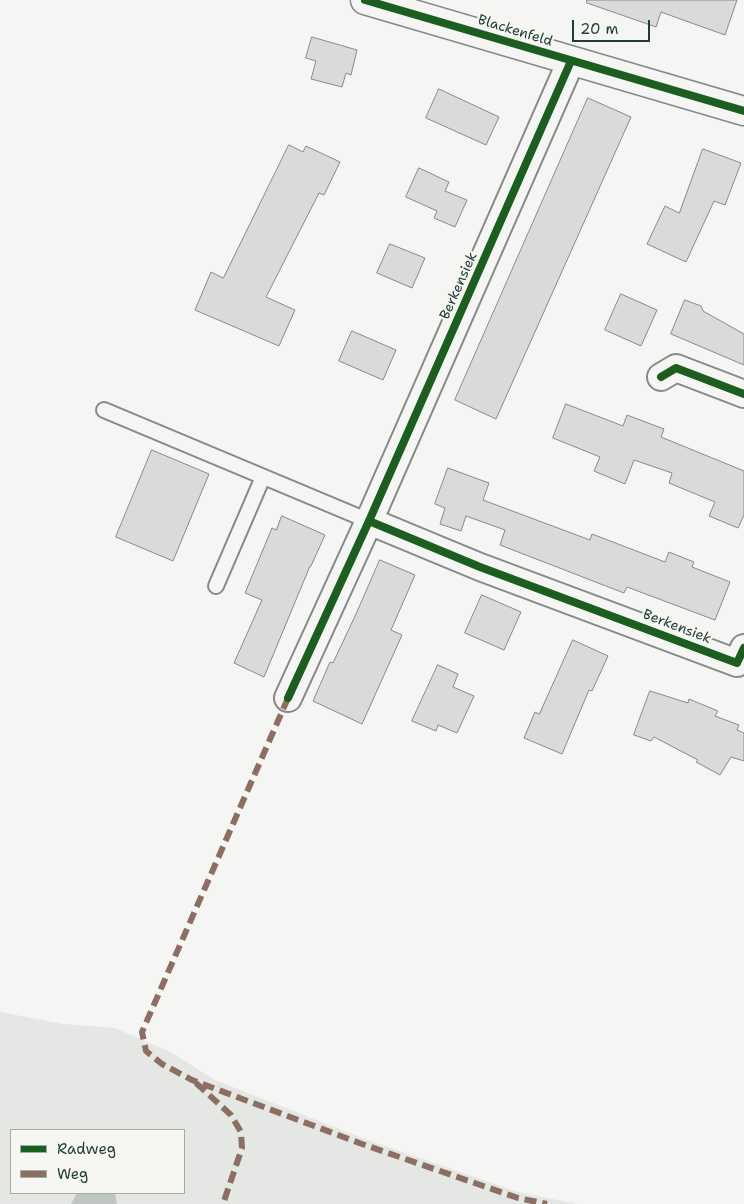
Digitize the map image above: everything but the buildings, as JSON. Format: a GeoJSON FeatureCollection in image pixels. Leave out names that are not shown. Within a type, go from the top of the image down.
{"type":"FeatureCollection","features":[{"type":"Feature","properties":{"kind":"street","name":"Blackenfeld"},"geometry":{"type":"LineString","coordinates":[[365,0],[744,111]]}},
{"type":"Feature","properties":{"kind":"street","name":"Berkensiek"},"geometry":{"type":"LineString","coordinates":[[288,698],[370,522],[571,61]]}},
{"type":"Feature","properties":{"kind":"street"},"geometry":{"type":"LineString","coordinates":[[661,377],[676,368],[744,394]]}},
{"type":"Feature","properties":{"kind":"street","name":"Berkensiek"},"geometry":{"type":"LineString","coordinates":[[370,522],[480,567],[737,663],[744,648]]}},
{"type":"Feature","properties":{"kind":"lane"},"geometry":{"type":"LineString","coordinates":[[104,410],[370,522]]}},
{"type":"Feature","properties":{"kind":"lane"},"geometry":{"type":"LineString","coordinates":[[216,586],[263,477]]}},
{"type":"Feature","properties":{"kind":"shaded area"},"geometry":{"type":"Polygon","coordinates":[[[0,1012],[63,1024],[115,1028],[172,1053],[215,1080],[362,1138],[518,1192],[577,1204],[0,1204],[0,1012]]]}},
{"type":"Feature","properties":{"kind":"shaded area"},"geometry":{"type":"Polygon","coordinates":[[[76,1194],[115,1194],[117,1204],[71,1204],[76,1194]]]}},
{"type":"Feature","properties":{"kind":"marked path"},"geometry":{"type":"LineString","coordinates":[[288,698],[142,1032],[146,1051],[162,1064],[192,1080],[362,1144],[518,1198],[547,1204]]}},
{"type":"Feature","properties":{"kind":"marked path"},"geometry":{"type":"LineString","coordinates":[[196,1083],[231,1115],[241,1132],[242,1148],[223,1204]]}},
{"type":"Feature","properties":{"kind":"cycle path"},"geometry":{"type":"LineString","coordinates":[[365,0],[744,111]]}},
{"type":"Feature","properties":{"kind":"cycle path"},"geometry":{"type":"LineString","coordinates":[[288,698],[369,521],[571,61]]}},
{"type":"Feature","properties":{"kind":"cycle path"},"geometry":{"type":"LineString","coordinates":[[661,377],[676,368],[744,394]]}},
{"type":"Feature","properties":{"kind":"cycle path"},"geometry":{"type":"LineString","coordinates":[[369,521],[480,567],[737,663],[744,648]]}}]}
